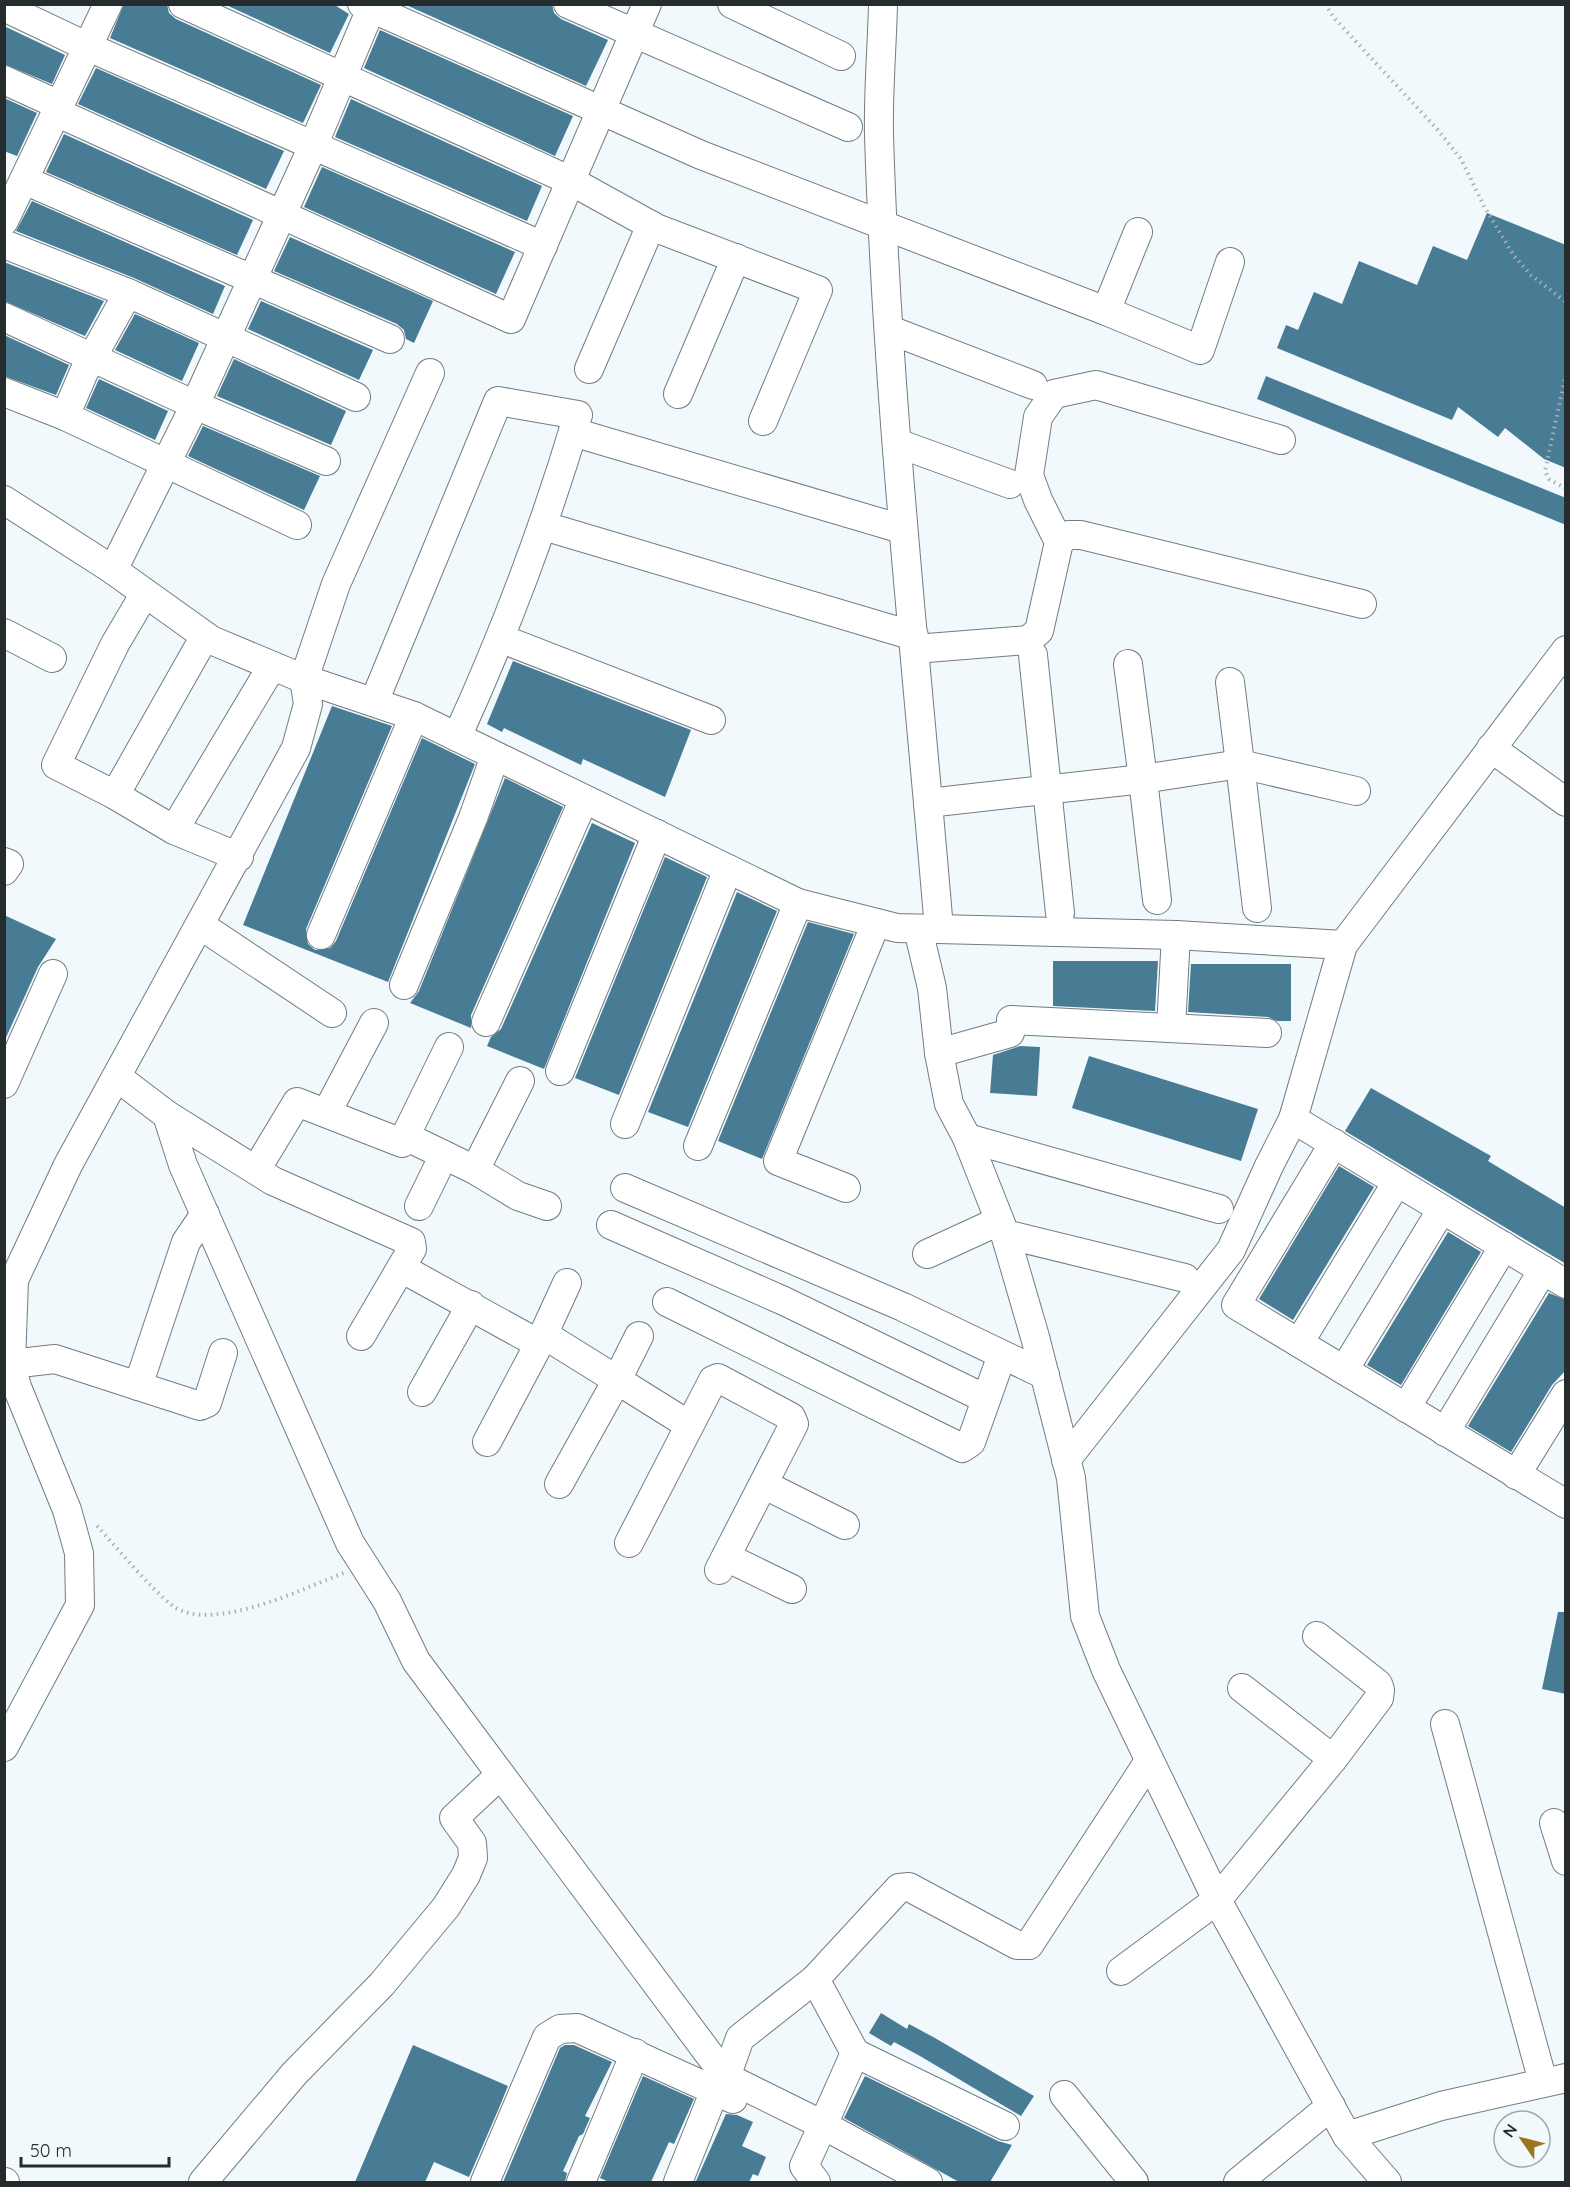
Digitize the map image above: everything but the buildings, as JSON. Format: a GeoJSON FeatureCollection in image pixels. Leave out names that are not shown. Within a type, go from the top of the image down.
{"type":"FeatureCollection","features":[{"type":"Feature","properties":{"kind":"street"},"geometry":{"type":"LineString","coordinates":[[4,221],[18,172],[58,108],[108,4]]}},
{"type":"Feature","properties":{"kind":"street"},"geometry":{"type":"LineString","coordinates":[[183,4],[571,182],[651,225],[818,290],[763,421]]}},
{"type":"Feature","properties":{"kind":"street"},"geometry":{"type":"LineString","coordinates":[[568,4],[848,127]]}},
{"type":"Feature","properties":{"kind":"street"},"geometry":{"type":"LineString","coordinates":[[4,80],[280,216],[511,319],[647,4]]}},
{"type":"Feature","properties":{"kind":"street"},"geometry":{"type":"LineString","coordinates":[[732,4],[841,56]]}},
{"type":"Feature","properties":{"kind":"street"},"geometry":{"type":"LineString","coordinates":[[883,4],[879,133],[890,330],[902,529],[915,643],[928,803],[928,929],[932,988],[939,1053],[949,1104],[967,1138],[1002,1227],[1045,1375],[1071,1478],[1085,1616],[1106,1670],[1217,1900],[1347,2136],[1387,2182]]}},
{"type":"Feature","properties":{"kind":"street"},"geometry":{"type":"LineString","coordinates":[[113,570],[195,405],[313,146],[369,6],[700,155],[884,228],[1106,311],[1200,350],[1230,262]]}},
{"type":"Feature","properties":{"kind":"street"},"geometry":{"type":"LineString","coordinates":[[4,7],[87,46],[543,246]]}},
{"type":"Feature","properties":{"kind":"street"},"geometry":{"type":"LineString","coordinates":[[18,172],[251,280],[390,339]]}},
{"type":"Feature","properties":{"kind":"street"},"geometry":{"type":"LineString","coordinates":[[589,369],[651,225]]}},
{"type":"Feature","properties":{"kind":"street"},"geometry":{"type":"LineString","coordinates":[[1106,311],[1138,232]]}},
{"type":"Feature","properties":{"kind":"street"},"geometry":{"type":"LineString","coordinates":[[4,244],[128,293],[356,397]]}},
{"type":"Feature","properties":{"kind":"street"},"geometry":{"type":"LineString","coordinates":[[678,394],[736,258]]}},
{"type":"Feature","properties":{"kind":"street"},"geometry":{"type":"LineString","coordinates":[[65,416],[93,357],[128,293]]}},
{"type":"Feature","properties":{"kind":"street"},"geometry":{"type":"LineString","coordinates":[[4,317],[195,405],[326,461]]}},
{"type":"Feature","properties":{"kind":"street"},"geometry":{"type":"LineString","coordinates":[[890,330],[1033,385]]}},
{"type":"Feature","properties":{"kind":"street"},"geometry":{"type":"LineString","coordinates":[[4,1747],[80,1605],[79,1553],[67,1510],[17,1387],[11,1364],[10,1278],[68,1166],[297,748],[308,704],[304,679],[336,584],[430,373]]}},
{"type":"Feature","properties":{"kind":"street"},"geometry":{"type":"LineString","coordinates":[[544,526],[915,643],[1028,640],[1039,631],[1059,542],[1038,500],[1029,474],[1038,417],[1054,394],[1096,385],[1281,440]]}},
{"type":"Feature","properties":{"kind":"street"},"geometry":{"type":"LineString","coordinates":[[4,392],[65,416],[297,525]]}},
{"type":"Feature","properties":{"kind":"street"},"geometry":{"type":"LineString","coordinates":[[374,702],[498,401],[578,415],[544,526],[502,639],[457,737]]}},
{"type":"Feature","properties":{"kind":"street"},"geometry":{"type":"LineString","coordinates":[[573,432],[902,529]]}},
{"type":"Feature","properties":{"kind":"street"},"geometry":{"type":"LineString","coordinates":[[897,443],[1010,484]]}},
{"type":"Feature","properties":{"kind":"street"},"geometry":{"type":"LineString","coordinates":[[4,500],[113,570],[205,636],[304,679],[414,716],[798,903],[897,928],[1176,935],[1343,945]]}},
{"type":"Feature","properties":{"kind":"street"},"geometry":{"type":"LineString","coordinates":[[1059,542],[1068,535],[1081,536],[1362,604]]}},
{"type":"Feature","properties":{"kind":"street"},"geometry":{"type":"LineString","coordinates":[[145,593],[115,644],[56,765],[115,795],[174,830],[239,857]]}},
{"type":"Feature","properties":{"kind":"street"},"geometry":{"type":"LineString","coordinates":[[4,633],[52,658]]}},
{"type":"Feature","properties":{"kind":"street"},"geometry":{"type":"LineString","coordinates":[[115,795],[205,636]]}},
{"type":"Feature","properties":{"kind":"street"},"geometry":{"type":"LineString","coordinates":[[502,639],[711,720]]}},
{"type":"Feature","properties":{"kind":"street"},"geometry":{"type":"LineString","coordinates":[[1033,655],[1059,913]]}},
{"type":"Feature","properties":{"kind":"street"},"geometry":{"type":"LineString","coordinates":[[1066,1460],[1231,1250],[1293,1119],[1343,945],[1491,748],[1562,660]]}},
{"type":"Feature","properties":{"kind":"street"},"geometry":{"type":"LineString","coordinates":[[1128,664],[1157,900]]}},
{"type":"Feature","properties":{"kind":"street"},"geometry":{"type":"LineString","coordinates":[[174,830],[272,666]]}},
{"type":"Feature","properties":{"kind":"street"},"geometry":{"type":"LineString","coordinates":[[1230,682],[1257,909]]}},
{"type":"Feature","properties":{"kind":"street"},"geometry":{"type":"LineString","coordinates":[[321,935],[414,716]]}},
{"type":"Feature","properties":{"kind":"street"},"geometry":{"type":"LineString","coordinates":[[1491,748],[1566,802]]}},
{"type":"Feature","properties":{"kind":"street"},"geometry":{"type":"LineString","coordinates":[[404,985],[473,818],[495,756]]}},
{"type":"Feature","properties":{"kind":"street"},"geometry":{"type":"LineString","coordinates":[[928,803],[1143,779],[1240,764],[1356,791]]}},
{"type":"Feature","properties":{"kind":"street"},"geometry":{"type":"LineString","coordinates":[[486,1022],[584,799]]}},
{"type":"Feature","properties":{"kind":"street"},"geometry":{"type":"LineString","coordinates":[[560,1071],[657,834]]}},
{"type":"Feature","properties":{"kind":"street"},"geometry":{"type":"LineString","coordinates":[[4,862],[9,864],[4,871]]}},
{"type":"Feature","properties":{"kind":"street"},"geometry":{"type":"LineString","coordinates":[[625,1124],[728,869]]}},
{"type":"Feature","properties":{"kind":"street"},"geometry":{"type":"LineString","coordinates":[[698,1146],[798,903]]}},
{"type":"Feature","properties":{"kind":"street"},"geometry":{"type":"LineString","coordinates":[[846,1188],[778,1161],[876,923]]}},
{"type":"Feature","properties":{"kind":"street"},"geometry":{"type":"LineString","coordinates":[[200,925],[332,1013]]}},
{"type":"Feature","properties":{"kind":"street"},"geometry":{"type":"LineString","coordinates":[[1171,1028],[1176,935]]}},
{"type":"Feature","properties":{"kind":"street"},"geometry":{"type":"LineString","coordinates":[[4,1084],[53,974]]}},
{"type":"Feature","properties":{"kind":"street"},"geometry":{"type":"LineString","coordinates":[[327,1112],[374,1023]]}},
{"type":"Feature","properties":{"kind":"street"},"geometry":{"type":"LineString","coordinates":[[939,1053],[1011,1026],[1171,1028],[1267,1033]]}},
{"type":"Feature","properties":{"kind":"street"},"geometry":{"type":"LineString","coordinates":[[256,1170],[294,1104],[301,1102],[402,1143],[449,1047]]}},
{"type":"Feature","properties":{"kind":"street"},"geometry":{"type":"LineString","coordinates":[[117,1077],[167,1114],[273,1180],[411,1242],[412,1249],[361,1336]]}},
{"type":"Feature","properties":{"kind":"street"},"geometry":{"type":"LineString","coordinates":[[475,1170],[520,1081]]}},
{"type":"Feature","properties":{"kind":"street"},"geometry":{"type":"LineString","coordinates":[[167,1114],[183,1165],[350,1543],[387,1601],[416,1661],[721,2083],[811,2160],[928,2182]]}},
{"type":"Feature","properties":{"kind":"street"},"geometry":{"type":"LineString","coordinates":[[1293,1119],[1554,1277],[1445,1432]]}},
{"type":"Feature","properties":{"kind":"street"},"geometry":{"type":"LineString","coordinates":[[405,1136],[475,1170],[518,1196],[547,1206]]}},
{"type":"Feature","properties":{"kind":"street"},"geometry":{"type":"LineString","coordinates":[[967,1138],[1220,1209]]}},
{"type":"Feature","properties":{"kind":"street"},"geometry":{"type":"LineString","coordinates":[[1334,1143],[1236,1305],[1516,1475],[1561,1492]]}},
{"type":"Feature","properties":{"kind":"street"},"geometry":{"type":"LineString","coordinates":[[419,1206],[444,1155]]}},
{"type":"Feature","properties":{"kind":"street"},"geometry":{"type":"LineString","coordinates":[[1299,1343],[1397,1182]]}},
{"type":"Feature","properties":{"kind":"street"},"geometry":{"type":"LineString","coordinates":[[625,1188],[903,1307],[1045,1375]]}},
{"type":"Feature","properties":{"kind":"street"},"geometry":{"type":"LineString","coordinates":[[1344,1370],[1442,1209]]}},
{"type":"Feature","properties":{"kind":"street"},"geometry":{"type":"LineString","coordinates":[[138,1386],[186,1242],[205,1214]]}},
{"type":"Feature","properties":{"kind":"street"},"geometry":{"type":"LineString","coordinates":[[611,1226],[784,1302],[986,1399]]}},
{"type":"Feature","properties":{"kind":"street"},"geometry":{"type":"LineString","coordinates":[[927,1254],[1002,1227],[1185,1278]]}},
{"type":"Feature","properties":{"kind":"street"},"geometry":{"type":"LineString","coordinates":[[1406,1408],[1504,1246]]}},
{"type":"Feature","properties":{"kind":"street"},"geometry":{"type":"LineString","coordinates":[[401,1268],[617,1380],[689,1425]]}},
{"type":"Feature","properties":{"kind":"street"},"geometry":{"type":"LineString","coordinates":[[487,1442],[541,1339],[567,1283]]}},
{"type":"Feature","properties":{"kind":"street"},"geometry":{"type":"LineString","coordinates":[[667,1302],[962,1448],[971,1442],[1002,1355]]}},
{"type":"Feature","properties":{"kind":"street"},"geometry":{"type":"LineString","coordinates":[[422,1392],[471,1305]]}},
{"type":"Feature","properties":{"kind":"street"},"geometry":{"type":"LineString","coordinates":[[559,1484],[639,1336]]}},
{"type":"Feature","properties":{"kind":"street"},"geometry":{"type":"LineString","coordinates":[[11,1364],[55,1359],[204,1406],[223,1353]]}},
{"type":"Feature","properties":{"kind":"street"},"geometry":{"type":"LineString","coordinates":[[629,1543],[713,1380],[718,1378],[791,1418],[794,1424],[723,1564],[792,1589]]}},
{"type":"Feature","properties":{"kind":"street"},"geometry":{"type":"LineString","coordinates":[[1516,1475],[1566,1394]]}},
{"type":"Feature","properties":{"kind":"street"},"geometry":{"type":"LineString","coordinates":[[765,1485],[845,1525]]}},
{"type":"Feature","properties":{"kind":"street"},"geometry":{"type":"LineString","coordinates":[[1121,1971],[1217,1900],[1333,1759],[1379,1698],[1380,1690],[1377,1684],[1317,1636]]}},
{"type":"Feature","properties":{"kind":"street"},"geometry":{"type":"LineString","coordinates":[[1242,1689],[1333,1759]]}},
{"type":"Feature","properties":{"kind":"street"},"geometry":{"type":"LineString","coordinates":[[1347,2136],[1441,2106],[1554,2080],[1445,1724]]}},
{"type":"Feature","properties":{"kind":"street"},"geometry":{"type":"LineString","coordinates":[[678,2182],[740,2038],[815,1979],[899,1888],[904,1886],[1017,1946],[1029,1945],[1149,1761]]}},
{"type":"Feature","properties":{"kind":"street"},"geometry":{"type":"LineString","coordinates":[[203,2182],[294,2074],[381,1984],[446,1907],[466,1875],[473,1858],[472,1843],[454,1818],[499,1776]]}},
{"type":"Feature","properties":{"kind":"street"},"geometry":{"type":"LineString","coordinates":[[1554,1823],[1566,1861]]}},
{"type":"Feature","properties":{"kind":"street"},"geometry":{"type":"LineString","coordinates":[[815,1979],[855,2054],[1005,2126]]}},
{"type":"Feature","properties":{"kind":"street"},"geometry":{"type":"LineString","coordinates":[[485,2182],[547,2037],[560,2029],[577,2028],[635,2054],[721,2083]]}},
{"type":"Feature","properties":{"kind":"street"},"geometry":{"type":"LineString","coordinates":[[582,2182],[635,2054]]}},
{"type":"Feature","properties":{"kind":"street"},"geometry":{"type":"LineString","coordinates":[[811,2160],[855,2054]]}},
{"type":"Feature","properties":{"kind":"street"},"geometry":{"type":"LineString","coordinates":[[1064,2095],[1134,2182]]}},
{"type":"Feature","properties":{"kind":"street"},"geometry":{"type":"LineString","coordinates":[[1238,2182],[1331,2106]]}},
{"type":"Feature","properties":{"kind":"path"},"geometry":{"type":"LineString","coordinates":[[1325,4],[1335,19],[1437,129],[1461,159],[1514,256],[1531,275],[1566,302]]}},
{"type":"Feature","properties":{"kind":"path"},"geometry":{"type":"LineString","coordinates":[[1566,374],[1545,471],[1549,479],[1566,489]]}},
{"type":"Feature","properties":{"kind":"path"},"geometry":{"type":"LineString","coordinates":[[67,1510],[94,1524],[174,1606],[192,1614],[213,1615],[238,1611],[364,1566]]}}]}
